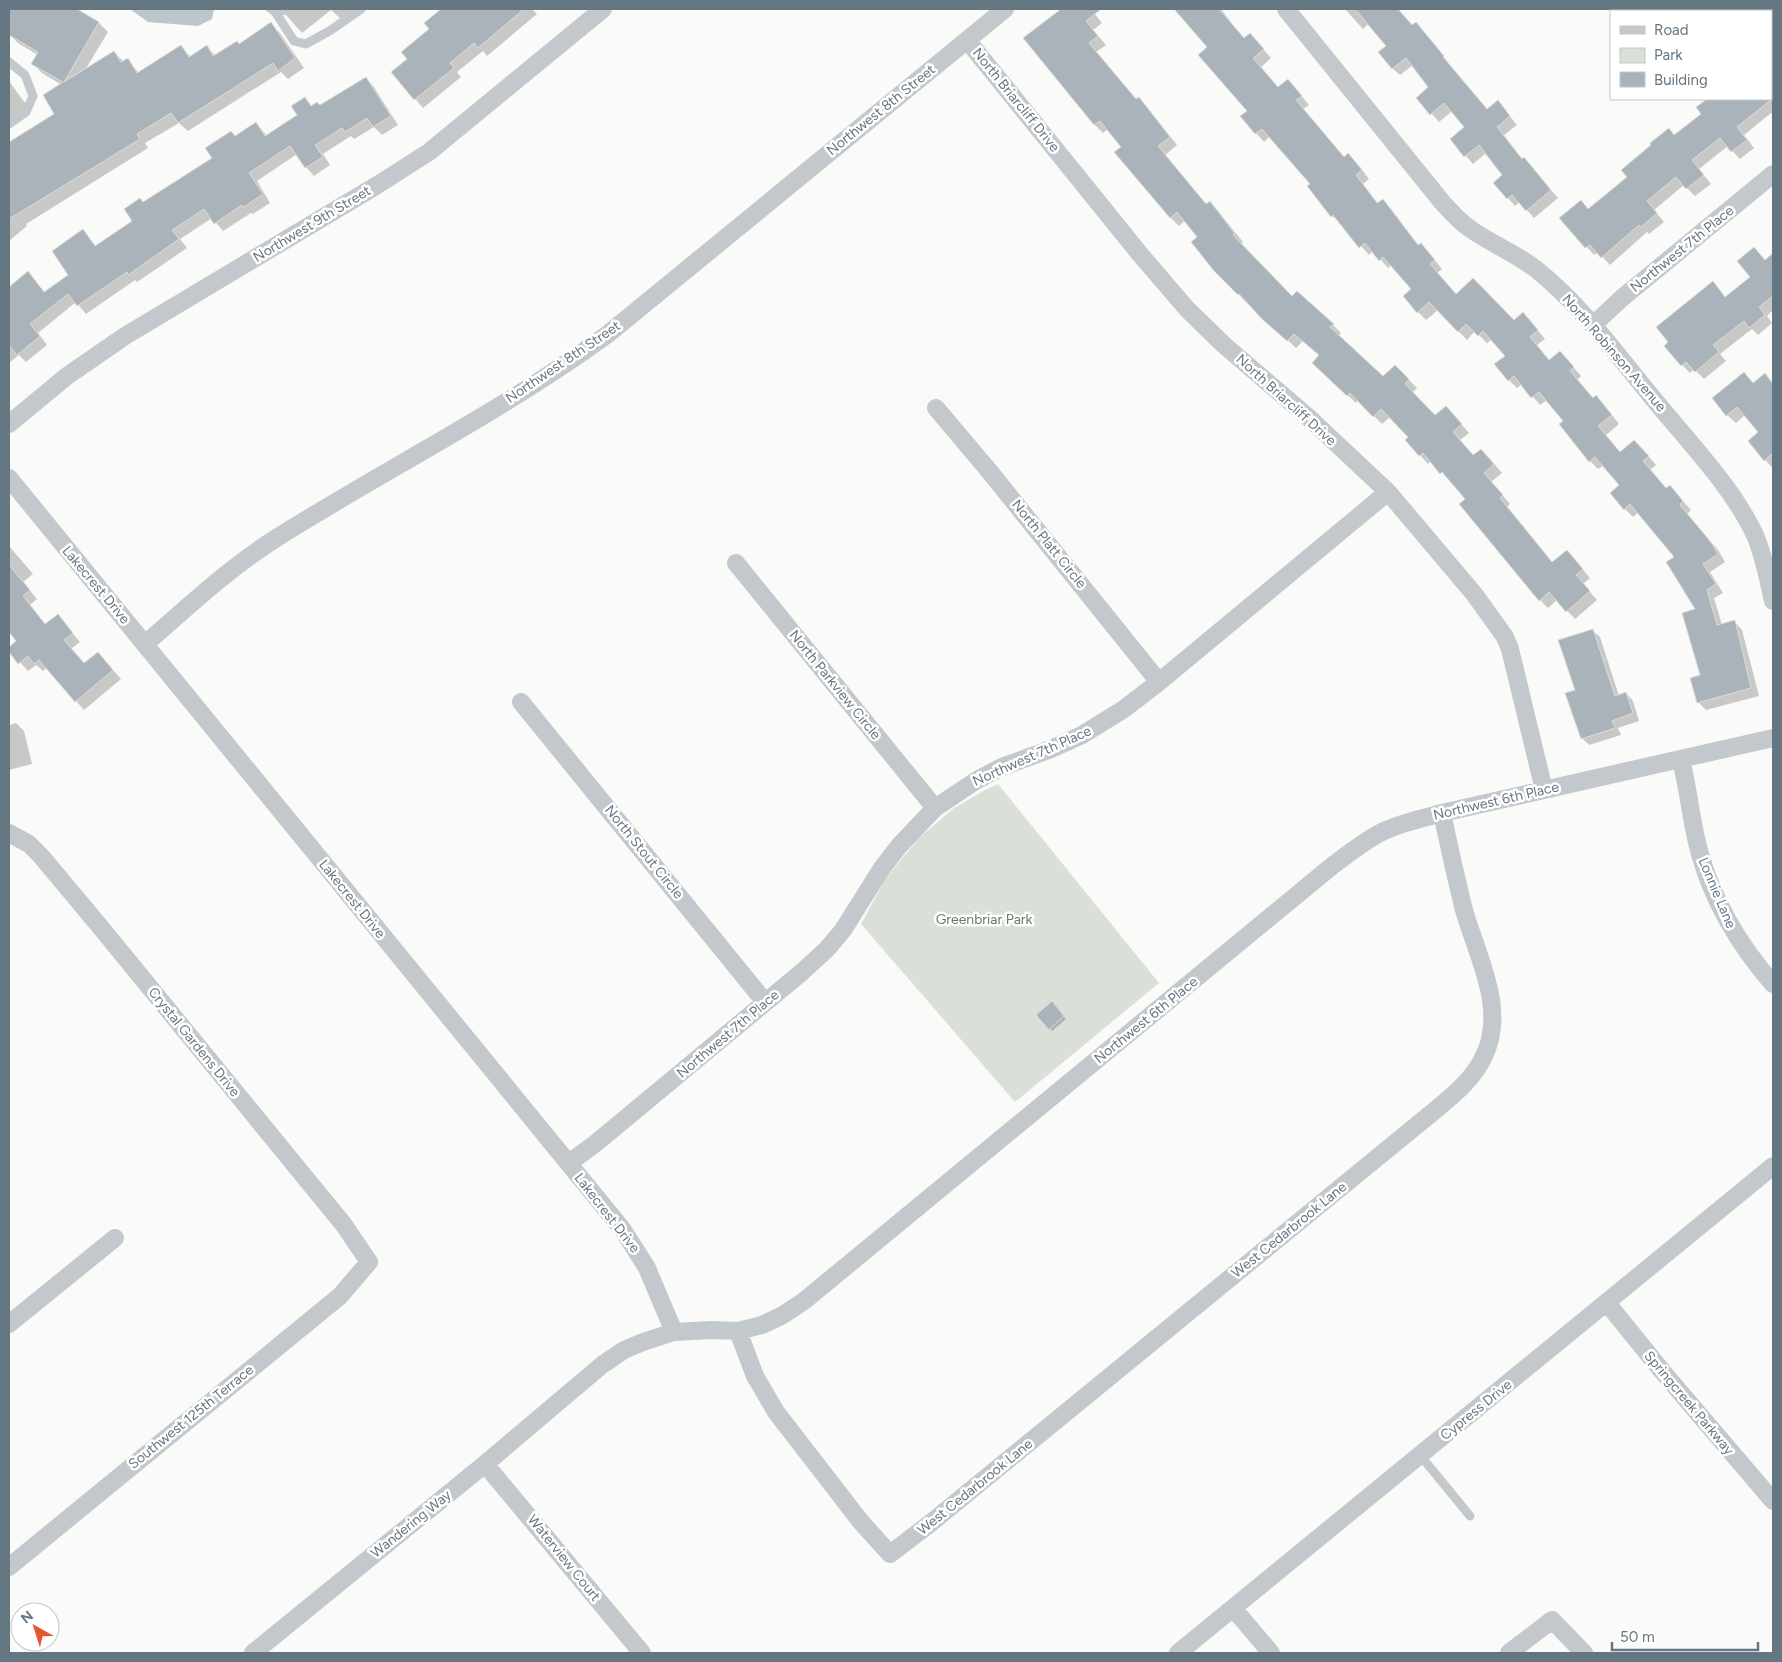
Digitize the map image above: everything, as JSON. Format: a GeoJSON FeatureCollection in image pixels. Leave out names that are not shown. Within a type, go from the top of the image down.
{"type":"FeatureCollection","features":[{"type":"Feature","properties":{"kind":"street","name":"Northwest 9th Street"},"geometry":{"type":"LineString","coordinates":[[9,424],[67,376],[125,336],[429,152],[604,9]]}},
{"type":"Feature","properties":{"kind":"street","name":"Northwest 8th Street"},"geometry":{"type":"LineString","coordinates":[[145,644],[221,578],[278,537],[494,409],[596,343],[1005,9]]}},
{"type":"Feature","properties":{"kind":"street","name":"North Robinson Avenue"},"geometry":{"type":"LineString","coordinates":[[1286,9],[1446,207],[1469,228],[1513,253],[1536,270],[1571,300],[1593,325],[1725,487],[1740,509],[1755,536],[1764,561],[1773,601]]}},
{"type":"Feature","properties":{"kind":"street","name":"North Briarcliff Drive"},"geometry":{"type":"LineString","coordinates":[[967,40],[1187,310],[1388,492],[1475,595],[1505,637],[1516,671],[1544,790]]}},
{"type":"Feature","properties":{"kind":"street","name":"Northwest 7th Place"},"geometry":{"type":"LineString","coordinates":[[1593,325],[1622,298],[1773,174]]}},
{"type":"Feature","properties":{"kind":"street","name":"North Platt Circle"},"geometry":{"type":"LineString","coordinates":[[936,408],[1159,682]]}},
{"type":"Feature","properties":{"kind":"street","name":"Lakecrest Drive"},"geometry":{"type":"LineString","coordinates":[[9,478],[569,1163],[636,1249],[656,1287],[674,1332]]}},
{"type":"Feature","properties":{"kind":"street","name":"Northwest 7th Place"},"geometry":{"type":"LineString","coordinates":[[569,1163],[596,1143],[766,1002],[827,949],[843,930],[882,868],[899,846],[935,808],[976,780],[1002,767],[1082,735],[1124,709],[1388,492]]}},
{"type":"Feature","properties":{"kind":"street","name":"North Parkview Circle"},"geometry":{"type":"LineString","coordinates":[[736,563],[935,808]]}},
{"type":"Feature","properties":{"kind":"street","name":"North Stout Circle"},"geometry":{"type":"LineString","coordinates":[[521,702],[766,1002]]}},
{"type":"Feature","properties":{"kind":"street","name":"Northwest 6th Place"},"geometry":{"type":"LineString","coordinates":[[568,1395],[602,1365],[624,1350],[643,1342],[674,1332],[738,1331],[762,1325],[783,1315],[804,1301],[1360,845],[1380,832],[1442,813],[1773,738]]}},
{"type":"Feature","properties":{"kind":"street","name":"Lonnie Lane"},"geometry":{"type":"LineString","coordinates":[[1680,760],[1688,789],[1700,854],[1709,881],[1728,922],[1741,944],[1773,984]]}},
{"type":"Feature","properties":{"kind":"street","name":"West Cedarbrook Lane"},"geometry":{"type":"LineString","coordinates":[[738,1331],[755,1376],[776,1412],[855,1514],[890,1554],[932,1522],[1418,1124],[1460,1089],[1471,1076],[1484,1057],[1492,1031],[1492,1016],[1488,986],[1455,874],[1442,813]]}},
{"type":"Feature","properties":{"kind":"street","name":"Crystal Gardens Drive"},"geometry":{"type":"LineString","coordinates":[[9,833],[29,844],[90,915],[344,1225],[369,1262]]}},
{"type":"Feature","properties":{"kind":"street","name":"Cypress Drive"},"geometry":{"type":"LineString","coordinates":[[1178,1653],[1773,1166]]}},
{"type":"Feature","properties":{"kind":"street"},"geometry":{"type":"LineString","coordinates":[[9,1324],[115,1238]]}},
{"type":"Feature","properties":{"kind":"street","name":"Southwest 125th Terrace"},"geometry":{"type":"LineString","coordinates":[[9,1567],[340,1296],[369,1262]]}},
{"type":"Feature","properties":{"kind":"street","name":"Springcreek Parkway"},"geometry":{"type":"LineString","coordinates":[[1607,1303],[1662,1371],[1773,1500]]}},
{"type":"Feature","properties":{"kind":"street","name":"Wandering Way"},"geometry":{"type":"LineString","coordinates":[[253,1653],[568,1395]]}},
{"type":"Feature","properties":{"kind":"street","name":"Waterview Court"},"geometry":{"type":"LineString","coordinates":[[485,1464],[642,1653]]}},
{"type":"Feature","properties":{"kind":"street"},"geometry":{"type":"LineString","coordinates":[[1233,1608],[1271,1653]]}},
{"type":"Feature","properties":{"kind":"street"},"geometry":{"type":"LineString","coordinates":[[1508,1653],[1552,1620],[1584,1653]]}},
{"type":"Feature","properties":{"kind":"lane"},"geometry":{"type":"LineString","coordinates":[[274,10],[294,41],[306,44],[331,30],[361,9]]}},
{"type":"Feature","properties":{"kind":"lane"},"geometry":{"type":"LineString","coordinates":[[9,62],[25,75],[33,96],[26,112],[9,124]]}},
{"type":"Feature","properties":{"kind":"lane"},"geometry":{"type":"LineString","coordinates":[[1420,1455],[1470,1516]]}},
{"type":"Feature","properties":{"kind":"green space","name":"Greenbriar Park"},"geometry":{"type":"Polygon","coordinates":[[[998,784],[1159,983],[1015,1102],[861,924],[886,878],[919,838],[954,808],[998,784]]]}},
{"type":"Feature","properties":{"kind":"shaded area"},"geometry":{"type":"Polygon","coordinates":[[[130,9],[214,9],[212,19],[198,26],[148,22],[130,9]]]}},
{"type":"Feature","properties":{"kind":"building"},"geometry":{"type":"Polygon","coordinates":[[[9,9],[77,9],[99,22],[64,82],[114,51],[121,62],[128,58],[137,73],[181,45],[189,57],[207,45],[213,56],[237,41],[239,44],[271,22],[295,58],[278,71],[273,63],[178,123],[171,113],[137,134],[140,139],[9,219],[9,142],[54,114],[43,95],[63,82],[31,64],[38,52],[9,35],[9,9]]]}},
{"type":"Feature","properties":{"kind":"building"},"geometry":{"type":"Polygon","coordinates":[[[441,9],[524,9],[478,48],[474,43],[450,63],[454,68],[414,100],[391,72],[407,59],[401,52],[429,29],[424,23],[441,9]]]}},
{"type":"Feature","properties":{"kind":"building"},"geometry":{"type":"Polygon","coordinates":[[[1061,9],[1101,9],[1086,21],[1098,36],[1089,43],[1136,99],[1139,97],[1170,137],[1158,146],[1206,204],[1210,201],[1235,234],[1233,235],[1292,296],[1297,291],[1334,324],[1330,327],[1383,376],[1395,365],[1409,379],[1405,384],[1435,415],[1446,406],[1462,424],[1453,432],[1473,455],[1481,449],[1494,464],[1484,473],[1503,495],[1500,498],[1552,562],[1567,550],[1583,569],[1576,575],[1590,591],[1566,612],[1549,592],[1539,601],[1459,504],[1465,499],[1442,472],[1440,474],[1423,453],[1419,456],[1405,440],[1408,437],[1381,409],[1373,417],[1350,393],[1347,396],[1312,363],[1319,355],[1294,334],[1287,341],[1214,271],[1191,242],[1197,237],[1177,212],[1170,218],[1114,152],[1121,147],[1100,121],[1094,125],[1023,38],[1061,9]]]}},
{"type":"Feature","properties":{"kind":"building"},"geometry":{"type":"Polygon","coordinates":[[[1174,9],[1219,9],[1244,38],[1250,33],[1264,49],[1253,58],[1278,87],[1288,79],[1302,96],[1296,100],[1344,157],[1348,153],[1362,170],[1356,175],[1377,203],[1383,199],[1418,245],[1421,243],[1435,260],[1430,264],[1456,294],[1473,278],[1514,320],[1523,312],[1538,330],[1530,337],[1549,360],[1560,351],[1574,367],[1570,371],[1593,398],[1596,395],[1612,415],[1598,426],[1620,452],[1634,440],[1649,456],[1643,461],[1666,488],[1670,485],[1683,501],[1680,505],[1710,541],[1718,554],[1703,564],[1716,584],[1707,590],[1717,625],[1735,620],[1751,688],[1697,703],[1690,678],[1700,675],[1682,613],[1695,609],[1666,562],[1674,557],[1630,504],[1624,510],[1610,493],[1619,485],[1595,457],[1589,462],[1559,424],[1563,421],[1539,392],[1531,398],[1514,376],[1508,381],[1494,364],[1505,356],[1483,331],[1478,336],[1466,324],[1458,332],[1429,302],[1417,313],[1403,296],[1411,289],[1383,257],[1379,261],[1365,243],[1359,248],[1333,215],[1331,217],[1307,186],[1310,184],[1262,129],[1255,134],[1240,116],[1247,111],[1198,55],[1207,47],[1174,9]]]}},
{"type":"Feature","properties":{"kind":"building"},"geometry":{"type":"Polygon","coordinates":[[[1355,9],[1398,9],[1412,25],[1416,22],[1487,109],[1498,100],[1510,116],[1497,127],[1522,159],[1524,157],[1551,190],[1526,211],[1512,195],[1507,199],[1493,183],[1502,175],[1479,145],[1464,157],[1450,139],[1464,127],[1444,103],[1430,115],[1416,98],[1428,87],[1406,58],[1392,69],[1378,52],[1386,46],[1355,9]]]}},
{"type":"Feature","properties":{"kind":"building"},"geometry":{"type":"Polygon","coordinates":[[[366,77],[391,116],[373,127],[367,118],[345,132],[342,128],[315,145],[323,157],[305,168],[290,146],[249,173],[263,194],[244,207],[242,205],[214,224],[204,209],[172,230],[179,239],[128,275],[127,272],[77,306],[68,294],[30,324],[40,336],[17,355],[9,345],[9,287],[28,271],[44,292],[68,275],[52,251],[83,229],[95,246],[132,221],[124,209],[140,198],[143,202],[212,158],[205,148],[231,131],[235,136],[256,122],[265,136],[297,115],[291,106],[305,97],[311,106],[317,102],[320,105],[366,77]]]}},
{"type":"Feature","properties":{"kind":"building"},"geometry":{"type":"Polygon","coordinates":[[[1706,100],[1771,100],[1737,127],[1747,140],[1731,152],[1720,138],[1692,160],[1704,175],[1686,189],[1676,177],[1647,201],[1657,213],[1641,227],[1639,225],[1601,258],[1590,245],[1585,248],[1559,218],[1581,200],[1588,209],[1627,177],[1621,170],[1651,145],[1650,143],[1669,128],[1674,135],[1701,114],[1696,107],[1706,100]]]}},
{"type":"Feature","properties":{"kind":"building"},"geometry":{"type":"Polygon","coordinates":[[[1754,247],[1765,260],[1773,253],[1773,296],[1759,307],[1765,315],[1749,328],[1744,321],[1713,345],[1719,352],[1695,372],[1686,362],[1681,366],[1664,346],[1668,342],[1656,327],[1713,281],[1725,297],[1750,277],[1737,261],[1754,247]]]}},
{"type":"Feature","properties":{"kind":"building"},"geometry":{"type":"Polygon","coordinates":[[[1744,372],[1753,383],[1765,373],[1773,384],[1773,453],[1764,461],[1748,441],[1758,432],[1737,407],[1726,416],[1712,398],[1744,372]]]}},
{"type":"Feature","properties":{"kind":"building"},"geometry":{"type":"Polygon","coordinates":[[[9,565],[30,590],[23,596],[45,624],[58,614],[73,633],[64,640],[84,663],[98,652],[113,670],[75,702],[39,660],[34,664],[28,656],[18,664],[9,652],[9,647],[16,641],[9,632],[9,565]]]}},
{"type":"Feature","properties":{"kind":"building"},"geometry":{"type":"Polygon","coordinates":[[[1593,629],[1615,696],[1626,692],[1633,713],[1612,721],[1615,728],[1581,739],[1565,693],[1575,690],[1558,640],[1593,629]]]}},
{"type":"Feature","properties":{"kind":"building"},"geometry":{"type":"Polygon","coordinates":[[[1052,1001],[1064,1016],[1049,1030],[1036,1015],[1052,1001]]]}}]}
